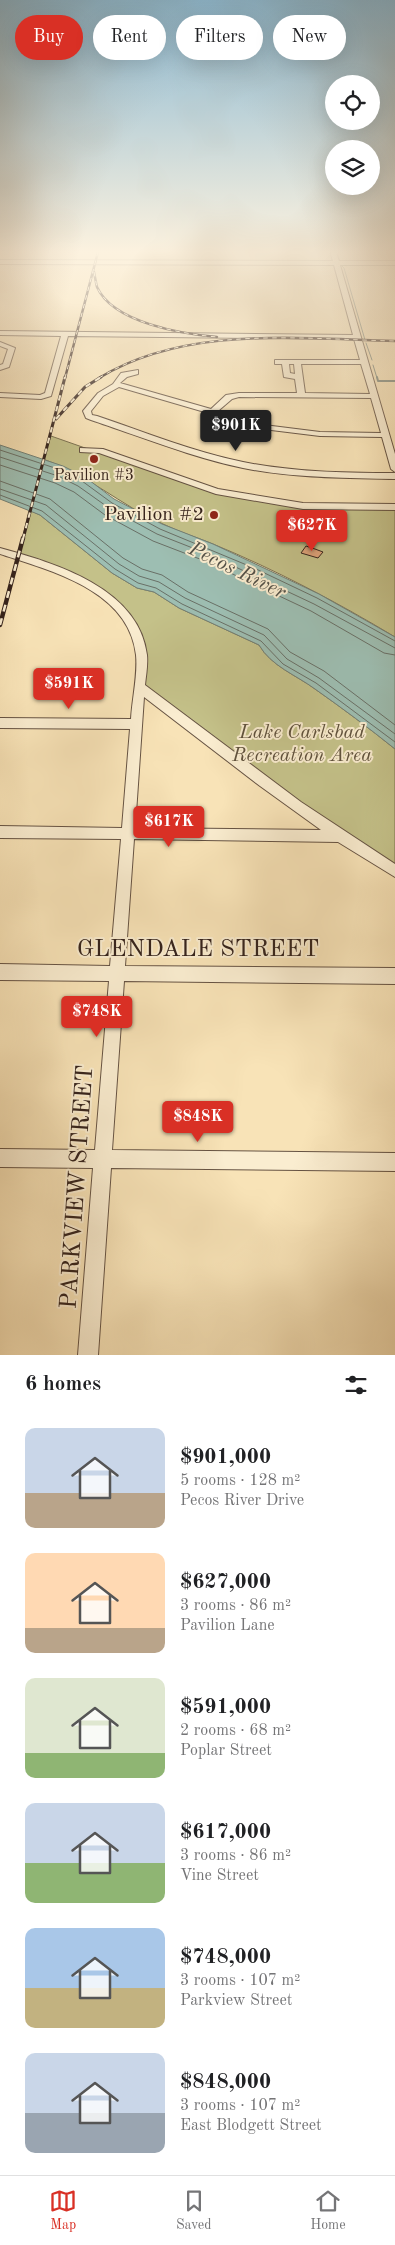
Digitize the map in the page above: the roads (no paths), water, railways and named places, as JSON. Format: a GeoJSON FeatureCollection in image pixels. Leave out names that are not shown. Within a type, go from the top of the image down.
{"type":"FeatureCollection","features":[{"type":"Feature","properties":{"kind":"street"},"geometry":{"type":"LineString","coordinates":[[351,315],[395,469]]}},
{"type":"Feature","properties":{"kind":"street"},"geometry":{"type":"LineString","coordinates":[[0,332],[357,336]]}},
{"type":"Feature","properties":{"kind":"street"},"geometry":{"type":"LineString","coordinates":[[0,368],[6,365],[12,348],[2,344],[10,333]]}},
{"type":"Feature","properties":{"kind":"street"},"geometry":{"type":"LineString","coordinates":[[0,395],[46,396],[65,333]]}},
{"type":"Feature","properties":{"kind":"street"},"geometry":{"type":"LineString","coordinates":[[299,377],[287,375],[282,362],[364,362]]}},
{"type":"Feature","properties":{"kind":"street"},"geometry":{"type":"LineString","coordinates":[[297,362],[302,395]]}},
{"type":"Feature","properties":{"kind":"street"},"geometry":{"type":"LineString","coordinates":[[117,385],[116,382],[120,378],[135,372]]}},
{"type":"Feature","properties":{"kind":"street"},"geometry":{"type":"LineString","coordinates":[[386,435],[290,432],[255,426],[117,385],[108,389],[86,411],[88,416],[217,459],[252,467],[309,474],[395,476]]}},
{"type":"Feature","properties":{"kind":"street"},"geometry":{"type":"LineString","coordinates":[[212,413],[234,396],[374,396]]}},
{"type":"Feature","properties":{"kind":"street"},"geometry":{"type":"LineString","coordinates":[[83,450],[100,451],[216,491],[303,506],[395,507]]}},
{"type":"Feature","properties":{"kind":"street","name":"PARKVIEW STREET"},"geometry":{"type":"LineString","coordinates":[[0,551],[85,582],[110,600],[128,621],[138,642],[141,662],[88,1355]]}},
{"type":"Feature","properties":{"kind":"street"},"geometry":{"type":"LineString","coordinates":[[139,687],[257,778],[338,836],[395,870]]}},
{"type":"Feature","properties":{"kind":"street"},"geometry":{"type":"LineString","coordinates":[[0,723],[137,724]]}},
{"type":"Feature","properties":{"kind":"street"},"geometry":{"type":"LineString","coordinates":[[0,832],[338,836]]}},
{"type":"Feature","properties":{"kind":"street","name":"GLENDALE STREET"},"geometry":{"type":"LineString","coordinates":[[0,972],[395,976]]}},
{"type":"Feature","properties":{"kind":"street"},"geometry":{"type":"LineString","coordinates":[[0,1158],[395,1162]]}},
{"type":"Feature","properties":{"kind":"water","name":"Pecos River"},"geometry":{"type":"Polygon","coordinates":[[[0,445],[63,466],[85,477],[114,499],[162,524],[213,544],[319,594],[395,637],[395,749],[325,696],[284,670],[270,659],[259,645],[179,608],[154,592],[137,588],[112,573],[40,515],[0,499],[0,445]]]}},
{"type":"Feature","properties":{"kind":"waterway"},"geometry":{"type":"LineString","coordinates":[[358,315],[365,340]]}},
{"type":"Feature","properties":{"kind":"waterway"},"geometry":{"type":"LineString","coordinates":[[366,343],[372,360]]}},
{"type":"Feature","properties":{"kind":"waterway"},"geometry":{"type":"LineString","coordinates":[[373,365],[377,378]]}},
{"type":"Feature","properties":{"kind":"waterway"},"geometry":{"type":"LineString","coordinates":[[377,377],[378,381],[395,381]]}},
{"type":"Feature","properties":{"kind":"railway"},"geometry":{"type":"LineString","coordinates":[[65,378],[81,315]]}},
{"type":"Feature","properties":{"kind":"railway"},"geometry":{"type":"LineString","coordinates":[[128,315],[168,329],[217,337]]}},
{"type":"Feature","properties":{"kind":"railway"},"geometry":{"type":"LineString","coordinates":[[101,377],[133,361],[168,350],[205,342],[282,338],[395,341]]}},
{"type":"Feature","properties":{"kind":"railway"},"geometry":{"type":"LineString","coordinates":[[23,539],[65,377]]}},
{"type":"Feature","properties":{"kind":"railway"},"geometry":{"type":"LineString","coordinates":[[56,419],[85,387],[101,377]]}},
{"type":"Feature","properties":{"kind":"railway"},"geometry":{"type":"LineString","coordinates":[[0,625],[23,538]]}},
{"type":"Feature","properties":{"kind":"place","name":"Pavilion #3"},"geometry":{"type":"Point","coordinates":[94,459]}},
{"type":"Feature","properties":{"kind":"place","name":"Pavilion #2"},"geometry":{"type":"Point","coordinates":[214,515]}},
{"type":"Feature","properties":{"kind":"park label","name":"Lake Carlsbad Recreation Area"},"geometry":{"type":"Point","coordinates":[302,744]}}]}
